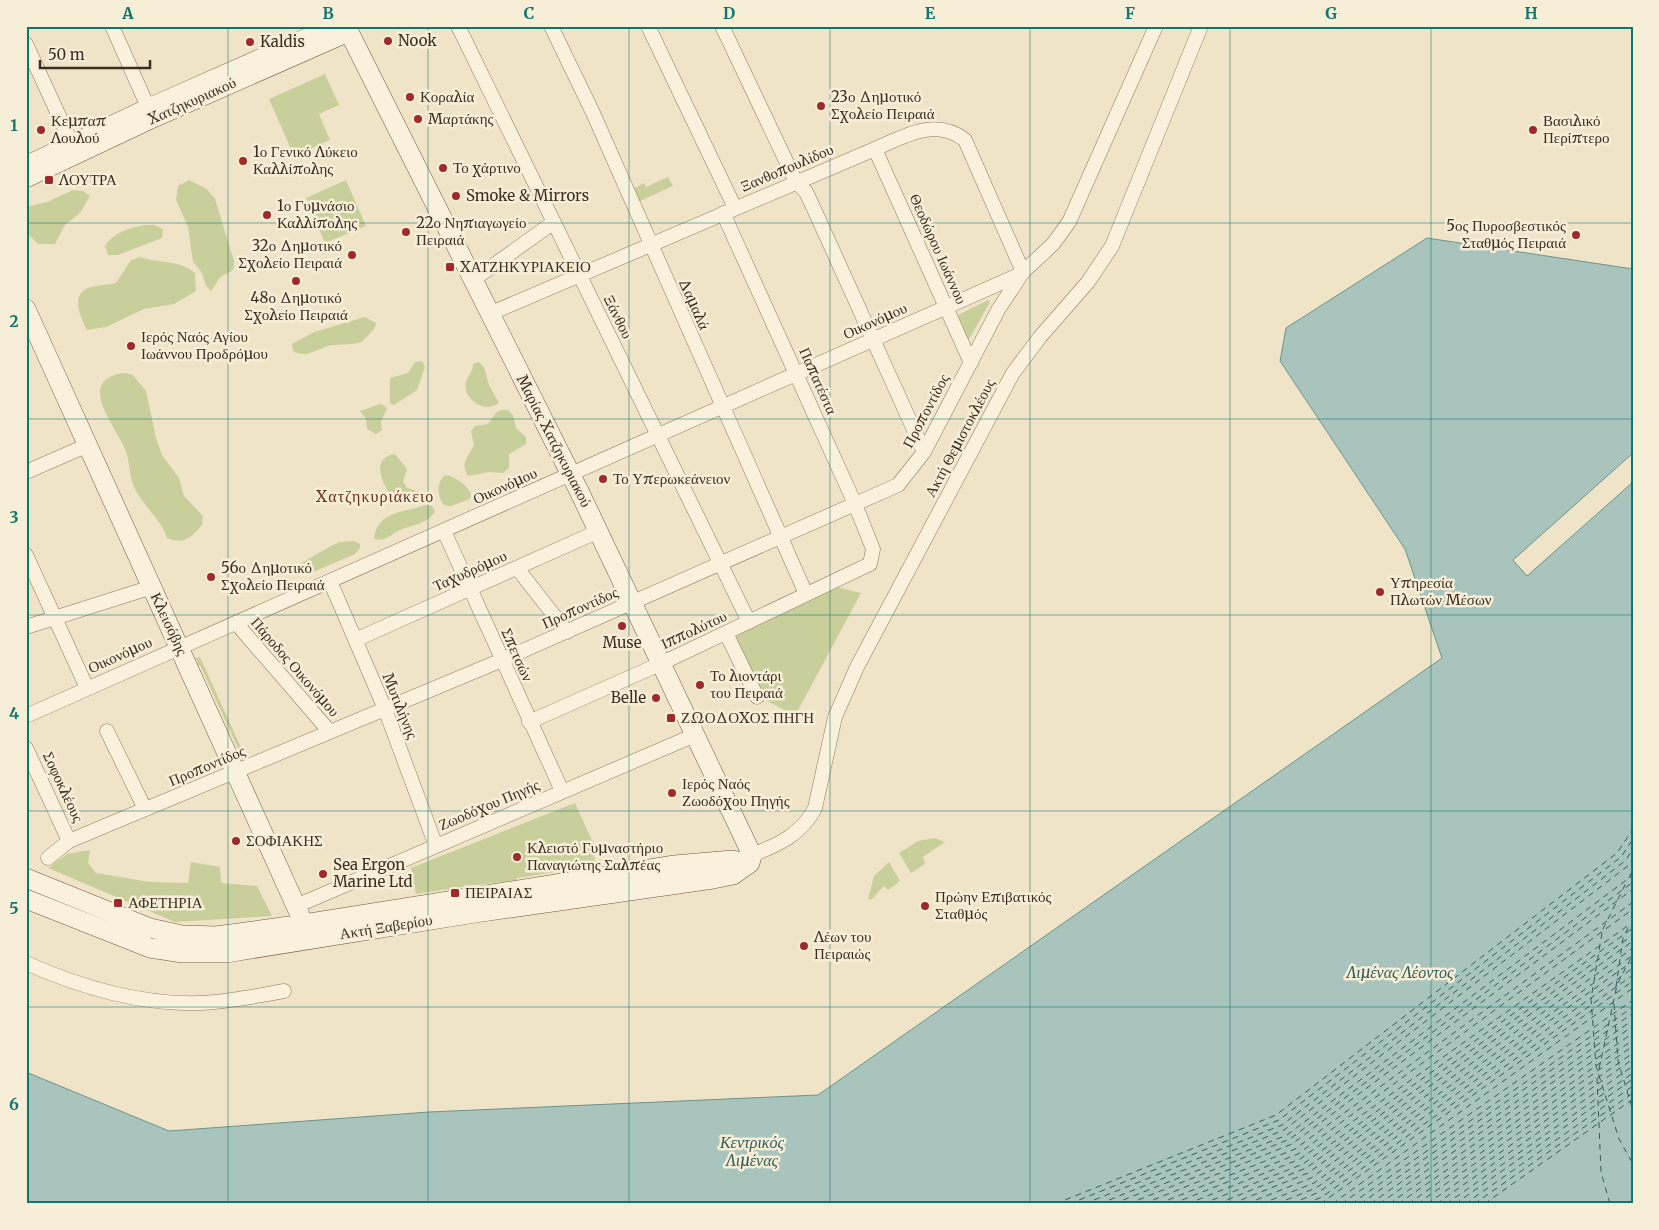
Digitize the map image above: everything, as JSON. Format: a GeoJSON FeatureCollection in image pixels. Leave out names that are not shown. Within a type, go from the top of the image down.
{"type":"FeatureCollection","features":[{"type":"Feature","properties":{"kind":"street"},"geometry":{"type":"LineString","coordinates":[[112,26],[150,112]]}},
{"type":"Feature","properties":{"kind":"street","name":"Χατζηκυριακού"},"geometry":{"type":"LineString","coordinates":[[26,178],[150,112],[328,26]]}},
{"type":"Feature","properties":{"kind":"street","name":"Ξάνθου"},"geometry":{"type":"LineString","coordinates":[[458,26],[749,622]]}},
{"type":"Feature","properties":{"kind":"street","name":"Δαμαλά"},"geometry":{"type":"LineString","coordinates":[[552,26],[593,113],[779,538],[806,594]]}},
{"type":"Feature","properties":{"kind":"street","name":"Παπατέστα"},"geometry":{"type":"LineString","coordinates":[[648,26],[729,210],[874,550],[870,564]]}},
{"type":"Feature","properties":{"kind":"street"},"geometry":{"type":"LineString","coordinates":[[722,26],[796,182],[806,192],[924,452]]}},
{"type":"Feature","properties":{"kind":"street"},"geometry":{"type":"LineString","coordinates":[[1023,272],[1054,244],[1069,222],[1156,26]]}},
{"type":"Feature","properties":{"kind":"street","name":"Ακτή Θεμιστοκλέους"},"geometry":{"type":"LineString","coordinates":[[751,859],[781,843],[801,828],[811,816],[815,808],[835,718],[857,667],[1013,373],[1040,337],[1088,282],[1112,246],[1201,26]]}},
{"type":"Feature","properties":{"kind":"street","name":"Χατζηκυριακού"},"geometry":{"type":"LineString","coordinates":[[26,163],[71,142],[150,112],[351,28]]}},
{"type":"Feature","properties":{"kind":"street","name":"Μαρίας Χατζηκυριακού"},"geometry":{"type":"LineString","coordinates":[[351,28],[489,314],[571,475],[695,735],[751,859]]}},
{"type":"Feature","properties":{"kind":"street"},"geometry":{"type":"LineString","coordinates":[[26,44],[71,142]]}},
{"type":"Feature","properties":{"kind":"street","name":"Ξανθοπουλίδου"},"geometry":{"type":"LineString","coordinates":[[489,314],[917,131],[933,128],[958,134],[965,140],[1023,272]]}},
{"type":"Feature","properties":{"kind":"street","name":"Θεοδώρου Ιωάννου"},"geometry":{"type":"LineString","coordinates":[[875,149],[971,363]]}},
{"type":"Feature","properties":{"kind":"street"},"geometry":{"type":"LineString","coordinates":[[473,280],[554,222]]}},
{"type":"Feature","properties":{"kind":"street","name":"Οικονόμου"},"geometry":{"type":"LineString","coordinates":[[26,716],[571,475],[1023,272]]}},
{"type":"Feature","properties":{"kind":"street","name":"Προποντίδος"},"geometry":{"type":"LineString","coordinates":[[48,858],[70,841],[502,660],[898,485],[924,452],[998,310],[1023,272]]}},
{"type":"Feature","properties":{"kind":"street","name":"Κλεισόβης"},"geometry":{"type":"LineString","coordinates":[[26,309],[236,771],[306,932]]}},
{"type":"Feature","properties":{"kind":"street"},"geometry":{"type":"LineString","coordinates":[[26,472],[88,445]]}},
{"type":"Feature","properties":{"kind":"street","name":"Σπετσών"},"geometry":{"type":"LineString","coordinates":[[444,531],[529,722],[562,791]]}},
{"type":"Feature","properties":{"kind":"street","name":"Ταχυδρόμου"},"geometry":{"type":"LineString","coordinates":[[355,640],[598,532]]}},
{"type":"Feature","properties":{"kind":"street"},"geometry":{"type":"LineString","coordinates":[[26,555],[87,688]]}},
{"type":"Feature","properties":{"kind":"street","name":"Ιππολύτου"},"geometry":{"type":"LineString","coordinates":[[529,722],[660,664],[870,564]]}},
{"type":"Feature","properties":{"kind":"street"},"geometry":{"type":"LineString","coordinates":[[517,568],[566,632]]}},
{"type":"Feature","properties":{"kind":"street","name":"Μυτιλήνης"},"geometry":{"type":"LineString","coordinates":[[330,581],[385,709],[436,846]]}},
{"type":"Feature","properties":{"kind":"street"},"geometry":{"type":"LineString","coordinates":[[26,628],[152,587]]}},
{"type":"Feature","properties":{"kind":"street","name":"Πάροδος Οικονόμου"},"geometry":{"type":"LineString","coordinates":[[236,622],[330,732]]}},
{"type":"Feature","properties":{"kind":"street"},"geometry":{"type":"LineString","coordinates":[[726,633],[757,697]]}},
{"type":"Feature","properties":{"kind":"street"},"geometry":{"type":"LineString","coordinates":[[107,731],[145,809]]}},
{"type":"Feature","properties":{"kind":"street","name":"Ζωοδόχου Πηγής"},"geometry":{"type":"LineString","coordinates":[[296,906],[695,735]]}},
{"type":"Feature","properties":{"kind":"street","name":"Σοφοκλέους"},"geometry":{"type":"LineString","coordinates":[[26,748],[70,841]]}},
{"type":"Feature","properties":{"kind":"street","name":"Ακτή Ξαβερίου"},"geometry":{"type":"LineString","coordinates":[[26,878],[132,922],[174,933],[216,936],[306,932],[713,879],[733,875],[751,859]]}},
{"type":"Feature","properties":{"kind":"street","name":"Ακτή Ξαβερίου"},"geometry":{"type":"LineString","coordinates":[[26,899],[132,942],[166,952],[226,953],[306,932]]}},
{"type":"Feature","properties":{"kind":"street"},"geometry":{"type":"LineString","coordinates":[[26,963],[62,979],[96,989],[156,1000],[208,1003],[284,991]]}},
{"type":"Feature","properties":{"kind":"green space"},"geometry":{"type":"Polygon","coordinates":[[[325,74],[339,105],[319,114],[330,140],[294,156],[269,99],[325,74]]]}},
{"type":"Feature","properties":{"kind":"green space"},"geometry":{"type":"Polygon","coordinates":[[[668,177],[673,186],[640,201],[633,189],[644,183],[646,187],[668,177]]]}},
{"type":"Feature","properties":{"kind":"green space"},"geometry":{"type":"Polygon","coordinates":[[[189,180],[207,189],[215,199],[234,261],[232,270],[219,279],[211,291],[206,286],[202,273],[193,262],[188,227],[176,200],[178,186],[189,180]]]}},
{"type":"Feature","properties":{"kind":"green space"},"geometry":{"type":"Polygon","coordinates":[[[346,180],[366,226],[325,243],[306,198],[346,180]]]}},
{"type":"Feature","properties":{"kind":"green space"},"geometry":{"type":"Polygon","coordinates":[[[73,190],[83,191],[90,196],[80,213],[65,225],[55,244],[38,244],[26,232],[26,207],[47,202],[73,190]]]}},
{"type":"Feature","properties":{"kind":"green space"},"geometry":{"type":"Polygon","coordinates":[[[154,225],[163,229],[162,238],[118,255],[108,255],[105,246],[113,237],[128,229],[154,225]]]}},
{"type":"Feature","properties":{"kind":"green space"},"geometry":{"type":"Polygon","coordinates":[[[140,257],[175,264],[189,269],[195,273],[196,291],[174,304],[144,309],[106,327],[87,330],[78,308],[79,296],[88,288],[116,283],[131,260],[140,257]]]}},
{"type":"Feature","properties":{"kind":"green space"},"geometry":{"type":"Polygon","coordinates":[[[988,300],[990,302],[968,341],[958,315],[988,300]]]}},
{"type":"Feature","properties":{"kind":"green space"},"geometry":{"type":"Polygon","coordinates":[[[365,317],[376,323],[374,329],[362,342],[329,346],[304,354],[293,351],[292,344],[314,332],[365,317]]]}},
{"type":"Feature","properties":{"kind":"green space"},"geometry":{"type":"Polygon","coordinates":[[[422,361],[425,367],[417,390],[394,405],[390,403],[390,378],[408,373],[415,362],[422,361]]]}},
{"type":"Feature","properties":{"kind":"green space"},"geometry":{"type":"Polygon","coordinates":[[[479,362],[484,367],[489,385],[499,403],[493,406],[487,407],[475,403],[467,394],[466,382],[473,364],[479,362]]]}},
{"type":"Feature","properties":{"kind":"green space"},"geometry":{"type":"Polygon","coordinates":[[[125,373],[133,375],[146,391],[156,438],[162,455],[179,478],[184,496],[203,516],[202,525],[194,534],[186,539],[178,541],[167,538],[161,525],[138,494],[132,482],[125,449],[102,405],[100,394],[102,384],[110,377],[125,373]]]}},
{"type":"Feature","properties":{"kind":"green space"},"geometry":{"type":"Polygon","coordinates":[[[380,404],[387,409],[381,421],[382,430],[376,434],[367,429],[366,419],[360,411],[380,404]]]}},
{"type":"Feature","properties":{"kind":"green space"},"geometry":{"type":"Polygon","coordinates":[[[501,410],[508,410],[513,415],[516,428],[526,437],[526,444],[509,454],[509,468],[503,473],[489,472],[468,476],[465,464],[474,445],[471,431],[475,426],[488,424],[496,413],[501,410]]]}},
{"type":"Feature","properties":{"kind":"green space"},"geometry":{"type":"Polygon","coordinates":[[[395,454],[407,469],[403,481],[406,487],[424,494],[427,501],[423,504],[396,502],[383,483],[380,468],[382,462],[387,457],[395,454]]]}},
{"type":"Feature","properties":{"kind":"green space"},"geometry":{"type":"Polygon","coordinates":[[[445,475],[463,484],[471,493],[470,499],[451,506],[444,505],[440,498],[439,486],[445,475]]]}},
{"type":"Feature","properties":{"kind":"green space"},"geometry":{"type":"Polygon","coordinates":[[[425,505],[432,506],[435,511],[428,519],[400,530],[384,539],[374,539],[380,523],[392,514],[425,505]]]}},
{"type":"Feature","properties":{"kind":"green space"},"geometry":{"type":"Polygon","coordinates":[[[354,541],[360,544],[360,548],[355,554],[306,575],[291,575],[294,567],[333,545],[339,542],[354,541]]]}},
{"type":"Feature","properties":{"kind":"green space"},"geometry":{"type":"Polygon","coordinates":[[[832,586],[861,593],[795,716],[762,698],[732,635],[832,586]]]}},
{"type":"Feature","properties":{"kind":"green space"},"geometry":{"type":"Polygon","coordinates":[[[200,657],[248,763],[243,765],[242,757],[200,665],[196,665],[197,660],[193,659],[200,657]]]}},
{"type":"Feature","properties":{"kind":"green space","name":"Κλειστό Γυμναστήριο Παναγιώτης Σαλπέας"},"geometry":{"type":"Polygon","coordinates":[[[575,803],[594,845],[595,866],[517,878],[517,880],[460,887],[460,889],[449,891],[448,889],[416,894],[411,868],[575,803]]]}},
{"type":"Feature","properties":{"kind":"green space"},"geometry":{"type":"Polygon","coordinates":[[[935,838],[945,842],[923,857],[925,864],[911,873],[899,853],[918,841],[935,838]]]}},
{"type":"Feature","properties":{"kind":"green space"},"geometry":{"type":"Polygon","coordinates":[[[90,850],[88,863],[96,873],[150,882],[188,883],[191,862],[220,867],[221,883],[257,886],[272,916],[175,922],[48,868],[67,854],[90,850]]]}},
{"type":"Feature","properties":{"kind":"green space"},"geometry":{"type":"Polygon","coordinates":[[[889,862],[900,881],[888,890],[884,886],[871,900],[868,899],[874,876],[889,862]]]}},
{"type":"Feature","properties":{"kind":"water","name":"Λιμένας Λέοντος"},"geometry":{"type":"Polygon","coordinates":[[[1427,238],[1633,269],[1633,453],[1513,560],[1527,576],[1633,482],[1633,1204],[26,1204],[26,1072],[169,1131],[429,1112],[818,1095],[1442,658],[1405,549],[1280,361],[1286,328],[1427,238]]]}},
{"type":"Feature","properties":{"kind":"ferry route"},"geometry":{"type":"LineString","coordinates":[[1055,1204],[1276,1115],[1617,853],[1633,829]]}},
{"type":"Feature","properties":{"kind":"ferry route"},"geometry":{"type":"LineString","coordinates":[[1069,1204],[1279,1120],[1621,857],[1633,839]]}},
{"type":"Feature","properties":{"kind":"ferry route"},"geometry":{"type":"LineString","coordinates":[[1084,1204],[1282,1125],[1625,861],[1633,849]]}},
{"type":"Feature","properties":{"kind":"ferry route"},"geometry":{"type":"LineString","coordinates":[[1099,1204],[1284,1130],[1629,865],[1633,859]]}},
{"type":"Feature","properties":{"kind":"ferry route"},"geometry":{"type":"LineString","coordinates":[[1629,878],[1633,869]]}},
{"type":"Feature","properties":{"kind":"ferry route"},"geometry":{"type":"LineString","coordinates":[[1113,1204],[1287,1135],[1633,875]]}},
{"type":"Feature","properties":{"kind":"ferry route"},"geometry":{"type":"LineString","coordinates":[[1603,929],[1627,881]]}},
{"type":"Feature","properties":{"kind":"ferry route"},"geometry":{"type":"LineString","coordinates":[[1128,1204],[1290,1139],[1633,882]]}},
{"type":"Feature","properties":{"kind":"ferry route"},"geometry":{"type":"LineString","coordinates":[[1143,1204],[1292,1144],[1633,889]]}},
{"type":"Feature","properties":{"kind":"ferry route"},"geometry":{"type":"LineString","coordinates":[[1158,1204],[1295,1149],[1633,902]]}},
{"type":"Feature","properties":{"kind":"ferry route"},"geometry":{"type":"LineString","coordinates":[[1172,1204],[1298,1154],[1633,909]]}},
{"type":"Feature","properties":{"kind":"ferry route"},"geometry":{"type":"LineString","coordinates":[[1187,1204],[1300,1159],[1633,922]]}},
{"type":"Feature","properties":{"kind":"ferry route"},"geometry":{"type":"LineString","coordinates":[[1616,987],[1623,938],[1629,926]]}},
{"type":"Feature","properties":{"kind":"ferry route"},"geometry":{"type":"LineString","coordinates":[[1202,1204],[1303,1164],[1633,928]]}},
{"type":"Feature","properties":{"kind":"ferry route"},"geometry":{"type":"LineString","coordinates":[[1602,933],[1591,999],[1596,1066],[1619,1139],[1633,1164]]}},
{"type":"Feature","properties":{"kind":"ferry route"},"geometry":{"type":"LineString","coordinates":[[1217,1204],[1306,1168],[1633,935]]}},
{"type":"Feature","properties":{"kind":"ferry route"},"geometry":{"type":"LineString","coordinates":[[1231,1204],[1308,1173],[1633,941]]}},
{"type":"Feature","properties":{"kind":"ferry route"},"geometry":{"type":"LineString","coordinates":[[1246,1204],[1311,1178],[1633,948]]}},
{"type":"Feature","properties":{"kind":"ferry route"},"geometry":{"type":"LineString","coordinates":[[1628,964],[1633,953]]}},
{"type":"Feature","properties":{"kind":"ferry route"},"geometry":{"type":"LineString","coordinates":[[1261,1204],[1314,1183],[1633,955]]}},
{"type":"Feature","properties":{"kind":"ferry route"},"geometry":{"type":"LineString","coordinates":[[1276,1204],[1316,1188],[1633,961]]}},
{"type":"Feature","properties":{"kind":"ferry route"},"geometry":{"type":"LineString","coordinates":[[1599,1069],[1617,985],[1626,967]]}},
{"type":"Feature","properties":{"kind":"ferry route"},"geometry":{"type":"LineString","coordinates":[[1291,1204],[1319,1192],[1633,968]]}},
{"type":"Feature","properties":{"kind":"ferry route"},"geometry":{"type":"LineString","coordinates":[[1305,1204],[1322,1197],[1633,975]]}},
{"type":"Feature","properties":{"kind":"ferry route"},"geometry":{"type":"LineString","coordinates":[[1320,1204],[1633,981]]}},
{"type":"Feature","properties":{"kind":"ferry route"},"geometry":{"type":"LineString","coordinates":[[1332,1204],[1633,988]]}},
{"type":"Feature","properties":{"kind":"ferry route"},"geometry":{"type":"LineString","coordinates":[[1341,1204],[1633,1000]]}},
{"type":"Feature","properties":{"kind":"ferry route"},"geometry":{"type":"LineString","coordinates":[[1614,1004],[1618,1061],[1633,1111]]}},
{"type":"Feature","properties":{"kind":"ferry route"},"geometry":{"type":"LineString","coordinates":[[1351,1204],[1633,1007]]}},
{"type":"Feature","properties":{"kind":"ferry route"},"geometry":{"type":"LineString","coordinates":[[1360,1204],[1633,1013]]}},
{"type":"Feature","properties":{"kind":"ferry route"},"geometry":{"type":"LineString","coordinates":[[1370,1204],[1633,1020]]}},
{"type":"Feature","properties":{"kind":"ferry route"},"geometry":{"type":"LineString","coordinates":[[1379,1204],[1633,1026]]}},
{"type":"Feature","properties":{"kind":"ferry route"},"geometry":{"type":"LineString","coordinates":[[1389,1204],[1633,1033]]}},
{"type":"Feature","properties":{"kind":"ferry route"},"geometry":{"type":"LineString","coordinates":[[1398,1204],[1633,1040]]}},
{"type":"Feature","properties":{"kind":"ferry route"},"geometry":{"type":"LineString","coordinates":[[1408,1204],[1633,1046]]}},
{"type":"Feature","properties":{"kind":"ferry route"},"geometry":{"type":"LineString","coordinates":[[1417,1204],[1633,1053]]}},
{"type":"Feature","properties":{"kind":"ferry route"},"geometry":{"type":"LineString","coordinates":[[1427,1204],[1633,1059]]}},
{"type":"Feature","properties":{"kind":"ferry route"},"geometry":{"type":"LineString","coordinates":[[1436,1204],[1633,1066]]}},
{"type":"Feature","properties":{"kind":"ferry route"},"geometry":{"type":"LineString","coordinates":[[1446,1204],[1633,1073]]}},
{"type":"Feature","properties":{"kind":"ferry route"},"geometry":{"type":"LineString","coordinates":[[1597,1078],[1601,1172],[1610,1204]]}},
{"type":"Feature","properties":{"kind":"ferry route"},"geometry":{"type":"LineString","coordinates":[[1455,1204],[1633,1079]]}},
{"type":"Feature","properties":{"kind":"ferry route"},"geometry":{"type":"LineString","coordinates":[[1465,1204],[1633,1086]]}},
{"type":"Feature","properties":{"kind":"ferry route"},"geometry":{"type":"LineString","coordinates":[[1474,1204],[1633,1093]]}},
{"type":"Feature","properties":{"kind":"ferry route"},"geometry":{"type":"LineString","coordinates":[[1484,1204],[1633,1099]]}},
{"type":"Feature","properties":{"kind":"place","name":"Nook"},"geometry":{"type":"Point","coordinates":[388,41]}},
{"type":"Feature","properties":{"kind":"place","name":"Kaldis"},"geometry":{"type":"Point","coordinates":[250,42]}},
{"type":"Feature","properties":{"kind":"place","name":"Κοραλία"},"geometry":{"type":"Point","coordinates":[410,97]}},
{"type":"Feature","properties":{"kind":"place","name":"23ο Δημοτικό Σχολείο Πειραιά"},"geometry":{"type":"Point","coordinates":[821,106]}},
{"type":"Feature","properties":{"kind":"place","name":"Μαρτάκης"},"geometry":{"type":"Point","coordinates":[418,119]}},
{"type":"Feature","properties":{"kind":"place","name":"Κεμπαπ Λουλού"},"geometry":{"type":"Point","coordinates":[41,130]}},
{"type":"Feature","properties":{"kind":"place","name":"Βασιλικό Περίπτερο"},"geometry":{"type":"Point","coordinates":[1533,130]}},
{"type":"Feature","properties":{"kind":"place","name":"1ο Γενικό Λύκειο Καλλίπολης"},"geometry":{"type":"Point","coordinates":[243,161]}},
{"type":"Feature","properties":{"kind":"place","name":"Το χάρτινο"},"geometry":{"type":"Point","coordinates":[443,168]}},
{"type":"Feature","properties":{"kind":"place","name":"ΛΟΥΤΡΑ"},"geometry":{"type":"Point","coordinates":[49,180]}},
{"type":"Feature","properties":{"kind":"place","name":"Smoke & Mirrors"},"geometry":{"type":"Point","coordinates":[456,196]}},
{"type":"Feature","properties":{"kind":"place","name":"1ο Γυμνάσιο Καλλίπολης"},"geometry":{"type":"Point","coordinates":[267,215]}},
{"type":"Feature","properties":{"kind":"place","name":"22ο Νηπιαγωγείο Πειραιά"},"geometry":{"type":"Point","coordinates":[406,232]}},
{"type":"Feature","properties":{"kind":"place","name":"5ος Πυροσβεστικός Σταθμός Πειραιά"},"geometry":{"type":"Point","coordinates":[1576,235]}},
{"type":"Feature","properties":{"kind":"place","name":"32ο Δημοτικό Σχολείο Πειραιά"},"geometry":{"type":"Point","coordinates":[352,255]}},
{"type":"Feature","properties":{"kind":"place","name":"ΧΑΤΖΗΚΥΡΙΑΚΕΙΟ"},"geometry":{"type":"Point","coordinates":[450,267]}},
{"type":"Feature","properties":{"kind":"place","name":"48ο Δημοτικό Σχολείο Πειραιά"},"geometry":{"type":"Point","coordinates":[296,281]}},
{"type":"Feature","properties":{"kind":"place","name":"Ιερός Ναός Αγίου Ιωάννου Προδρόμου"},"geometry":{"type":"Point","coordinates":[131,346]}},
{"type":"Feature","properties":{"kind":"place","name":"Το Υπερωκεάνειον"},"geometry":{"type":"Point","coordinates":[603,479]}},
{"type":"Feature","properties":{"kind":"place","name":"56ο Δημοτικό Σχολείο Πειραιά"},"geometry":{"type":"Point","coordinates":[211,577]}},
{"type":"Feature","properties":{"kind":"place","name":"Υπηρεσία Πλωτών Μέσων"},"geometry":{"type":"Point","coordinates":[1380,592]}},
{"type":"Feature","properties":{"kind":"place","name":"Muse"},"geometry":{"type":"Point","coordinates":[622,626]}},
{"type":"Feature","properties":{"kind":"place","name":"Το λιοντάρι του Πειραιά"},"geometry":{"type":"Point","coordinates":[700,685]}},
{"type":"Feature","properties":{"kind":"place","name":"Belle"},"geometry":{"type":"Point","coordinates":[656,698]}},
{"type":"Feature","properties":{"kind":"place","name":"ΖΩΟΔΟΧΟΣ ΠΗΓΗ"},"geometry":{"type":"Point","coordinates":[671,718]}},
{"type":"Feature","properties":{"kind":"place","name":"Ιερός Ναός Ζωοδόχου Πηγής"},"geometry":{"type":"Point","coordinates":[672,793]}},
{"type":"Feature","properties":{"kind":"place","name":"ΣΟΦΙΑΚΗΣ"},"geometry":{"type":"Point","coordinates":[236,841]}},
{"type":"Feature","properties":{"kind":"place","name":"Κλειστό Γυμναστήριο Παναγιώτης Σαλπέας"},"geometry":{"type":"Point","coordinates":[517,857]}},
{"type":"Feature","properties":{"kind":"place","name":"Sea Ergon Marine Ltd"},"geometry":{"type":"Point","coordinates":[323,874]}},
{"type":"Feature","properties":{"kind":"place","name":"ΠΕΙΡΑΙΑΣ"},"geometry":{"type":"Point","coordinates":[455,893]}},
{"type":"Feature","properties":{"kind":"place","name":"ΑΦΕΤΗΡΙΑ"},"geometry":{"type":"Point","coordinates":[118,903]}},
{"type":"Feature","properties":{"kind":"place","name":"Πρώην Επιβατικός Σταθμός"},"geometry":{"type":"Point","coordinates":[925,906]}},
{"type":"Feature","properties":{"kind":"place","name":"Λέων του Πειραιώς"},"geometry":{"type":"Point","coordinates":[804,946]}},
{"type":"Feature","properties":{"kind":"district","name":"Χατζηκυριάκειο"},"geometry":{"type":"Point","coordinates":[375,496]}},
{"type":"Feature","properties":{"kind":"water label","name":"Κεντρικός Λιμένας"},"geometry":{"type":"Point","coordinates":[752,1151]}}]}
